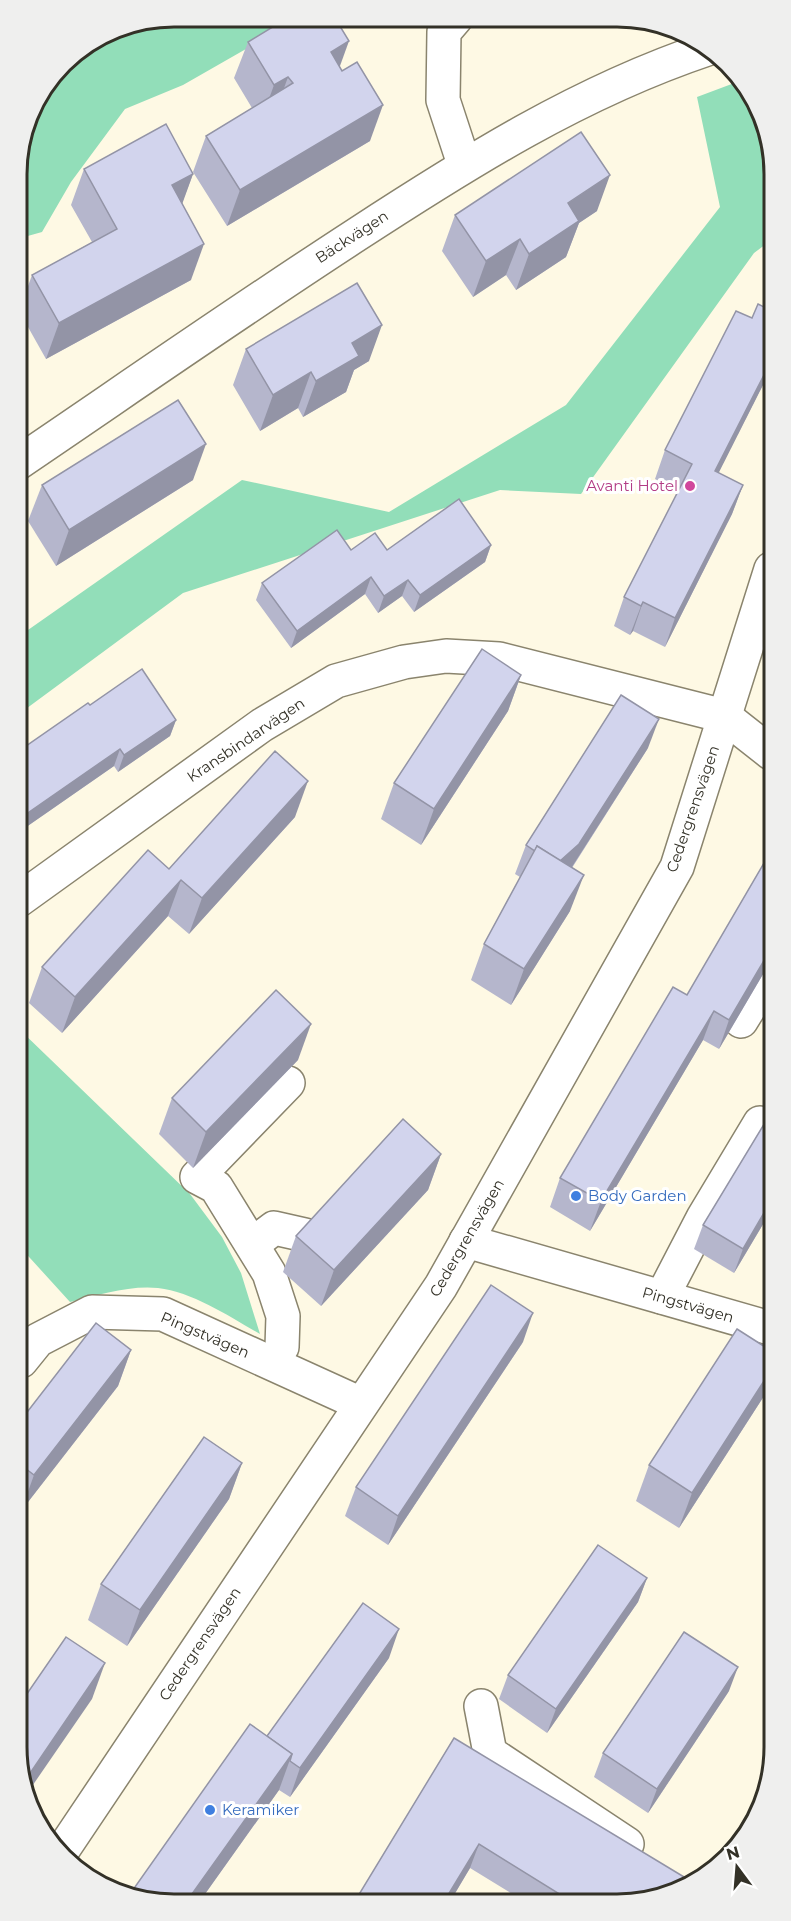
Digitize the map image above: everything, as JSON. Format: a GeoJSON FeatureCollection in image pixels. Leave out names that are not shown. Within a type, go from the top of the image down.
{"type":"FeatureCollection","features":[{"type":"Feature","properties":{"kind":"street"},"geometry":{"type":"LineString","coordinates":[[448,27],[444,32],[443,100],[464,164]]}},
{"type":"Feature","properties":{"kind":"street","name":"Bäckvägen"},"geometry":{"type":"LineString","coordinates":[[27,457],[285,281],[464,164],[602,89],[698,52]]}},
{"type":"Feature","properties":{"kind":"street","name":"Cedergrensvägen"},"geometry":{"type":"LineString","coordinates":[[65,1846],[441,1286],[676,867],[764,591]]}},
{"type":"Feature","properties":{"kind":"street","name":"Kransbindarvägen"},"geometry":{"type":"LineString","coordinates":[[27,894],[262,725],[336,681],[404,662],[446,656],[499,659],[724,716],[764,747]]}},
{"type":"Feature","properties":{"kind":"street"},"geometry":{"type":"LineString","coordinates":[[741,1021],[764,984]]}},
{"type":"Feature","properties":{"kind":"street"},"geometry":{"type":"LineString","coordinates":[[282,1347],[283,1316],[269,1273],[216,1187],[197,1177],[288,1083]]}},
{"type":"Feature","properties":{"kind":"street"},"geometry":{"type":"LineString","coordinates":[[662,1298],[704,1218],[760,1123]]}},
{"type":"Feature","properties":{"kind":"street"},"geometry":{"type":"LineString","coordinates":[[253,1244],[274,1228],[305,1235]]}},
{"type":"Feature","properties":{"kind":"street","name":"Pingstvägen"},"geometry":{"type":"LineString","coordinates":[[466,1241],[764,1326]]}},
{"type":"Feature","properties":{"kind":"street","name":"Pingstvägen"},"geometry":{"type":"LineString","coordinates":[[27,1354],[38,1340],[92,1312],[163,1314],[361,1404]]}},
{"type":"Feature","properties":{"kind":"street"},"geometry":{"type":"LineString","coordinates":[[482,1706],[490,1753],[648,1859]]}},
{"type":"Feature","properties":{"kind":"green space"},"geometry":{"type":"Polygon","coordinates":[[[284,27],[183,85],[125,109],[71,182],[42,232],[27,236],[28,155],[42,109],[57,85],[77,64],[118,38],[155,28],[284,27]]]}},
{"type":"Feature","properties":{"kind":"green space"},"geometry":{"type":"Polygon","coordinates":[[[733,84],[753,118],[763,155],[764,246],[754,253],[581,494],[500,490],[183,593],[27,708],[27,631],[242,480],[389,512],[566,405],[720,207],[697,97],[733,84]]]}},
{"type":"Feature","properties":{"kind":"green space"},"geometry":{"type":"Polygon","coordinates":[[[27,1037],[190,1194],[222,1237],[241,1273],[260,1334],[198,1300],[171,1290],[147,1287],[125,1289],[70,1302],[27,1255],[27,1037]]]}},
{"type":"Feature","properties":{"kind":"building"},"geometry":{"type":"Polygon","coordinates":[[[273,27],[340,27],[349,41],[331,52],[342,71],[357,62],[383,105],[240,190],[206,136],[293,83],[288,77],[274,85],[248,42],[273,27]]]}},
{"type":"Feature","properties":{"kind":"building"},"geometry":{"type":"Polygon","coordinates":[[[166,124],[193,174],[172,185],[204,244],[59,323],[32,275],[117,229],[84,169],[166,124]]]}},
{"type":"Feature","properties":{"kind":"building"},"geometry":{"type":"Polygon","coordinates":[[[581,132],[610,175],[568,203],[579,221],[529,254],[520,239],[486,261],[455,215],[581,132]]]}},
{"type":"Feature","properties":{"kind":"building"},"geometry":{"type":"Polygon","coordinates":[[[357,283],[382,325],[352,343],[359,356],[316,381],[311,372],[273,395],[246,349],[357,283]]]}},
{"type":"Feature","properties":{"kind":"building","name":"Avanti Hotel"},"geometry":{"type":"Polygon","coordinates":[[[758,304],[764,307],[764,375],[715,471],[743,485],[675,618],[643,602],[641,606],[624,597],[692,464],[665,450],[736,311],[752,318],[758,304]]]}},
{"type":"Feature","properties":{"kind":"building"},"geometry":{"type":"Polygon","coordinates":[[[178,400],[206,444],[69,530],[42,485],[178,400]]]}},
{"type":"Feature","properties":{"kind":"building"},"geometry":{"type":"Polygon","coordinates":[[[459,499],[491,545],[420,595],[408,580],[384,596],[371,577],[297,631],[262,583],[337,530],[351,550],[375,533],[387,550],[459,499]]]}},
{"type":"Feature","properties":{"kind":"building"},"geometry":{"type":"Polygon","coordinates":[[[482,649],[521,675],[434,809],[394,783],[482,649]]]}},
{"type":"Feature","properties":{"kind":"building"},"geometry":{"type":"Polygon","coordinates":[[[142,669],[176,720],[124,755],[120,749],[27,813],[27,745],[88,703],[90,705],[142,669]]]}},
{"type":"Feature","properties":{"kind":"building"},"geometry":{"type":"Polygon","coordinates":[[[621,695],[659,719],[579,844],[560,861],[537,846],[535,851],[526,845],[621,695]]]}},
{"type":"Feature","properties":{"kind":"building"},"geometry":{"type":"Polygon","coordinates":[[[275,751],[308,781],[202,898],[181,880],[75,997],[42,967],[148,850],[169,869],[275,751]]]}},
{"type":"Feature","properties":{"kind":"building"},"geometry":{"type":"Polygon","coordinates":[[[537,846],[584,875],[524,969],[484,944],[537,846]]]}},
{"type":"Feature","properties":{"kind":"building"},"geometry":{"type":"Polygon","coordinates":[[[764,863],[764,961],[729,1020],[714,1011],[601,1201],[560,1178],[673,987],[687,995],[764,863]]]}},
{"type":"Feature","properties":{"kind":"building"},"geometry":{"type":"Polygon","coordinates":[[[276,990],[311,1024],[206,1132],[172,1098],[276,990]]]}},
{"type":"Feature","properties":{"kind":"building"},"geometry":{"type":"Polygon","coordinates":[[[403,1119],[441,1154],[334,1270],[296,1236],[403,1119]]]}},
{"type":"Feature","properties":{"kind":"building"},"geometry":{"type":"Polygon","coordinates":[[[764,1124],[764,1213],[743,1249],[703,1225],[764,1124]]]}},
{"type":"Feature","properties":{"kind":"building"},"geometry":{"type":"Polygon","coordinates":[[[491,1285],[533,1313],[398,1516],[356,1487],[491,1285]]]}},
{"type":"Feature","properties":{"kind":"building"},"geometry":{"type":"Polygon","coordinates":[[[96,1323],[131,1350],[34,1475],[27,1470],[27,1412],[96,1323]]]}},
{"type":"Feature","properties":{"kind":"building"},"geometry":{"type":"Polygon","coordinates":[[[737,1329],[764,1346],[764,1381],[692,1493],[649,1465],[737,1329]]]}},
{"type":"Feature","properties":{"kind":"building"},"geometry":{"type":"Polygon","coordinates":[[[204,1437],[242,1463],[140,1610],[101,1584],[204,1437]]]}},
{"type":"Feature","properties":{"kind":"building"},"geometry":{"type":"Polygon","coordinates":[[[598,1545],[647,1578],[556,1709],[508,1675],[598,1545]]]}},
{"type":"Feature","properties":{"kind":"building"},"geometry":{"type":"Polygon","coordinates":[[[363,1603],[399,1629],[300,1768],[290,1761],[292,1754],[267,1736],[363,1603]]]}},
{"type":"Feature","properties":{"kind":"building"},"geometry":{"type":"Polygon","coordinates":[[[684,1632],[738,1667],[657,1789],[603,1753],[684,1632]]]}},
{"type":"Feature","properties":{"kind":"building"},"geometry":{"type":"Polygon","coordinates":[[[66,1637],[105,1663],[30,1774],[27,1694],[66,1637]]]}},
{"type":"Feature","properties":{"kind":"building"},"geometry":{"type":"Polygon","coordinates":[[[250,1724],[292,1754],[192,1894],[155,1893],[134,1888],[250,1724]]]}},
{"type":"Feature","properties":{"kind":"building"},"geometry":{"type":"Polygon","coordinates":[[[454,1738],[685,1877],[655,1889],[636,1893],[559,1894],[479,1844],[449,1894],[359,1894],[454,1738]]]}},
{"type":"Feature","properties":{"kind":"place","name":"Avanti Hotel"},"geometry":{"type":"Point","coordinates":[690,486]}},
{"type":"Feature","properties":{"kind":"place","name":"Body Garden"},"geometry":{"type":"Point","coordinates":[576,1196]}},
{"type":"Feature","properties":{"kind":"place","name":"Keramiker"},"geometry":{"type":"Point","coordinates":[210,1810]}}]}
